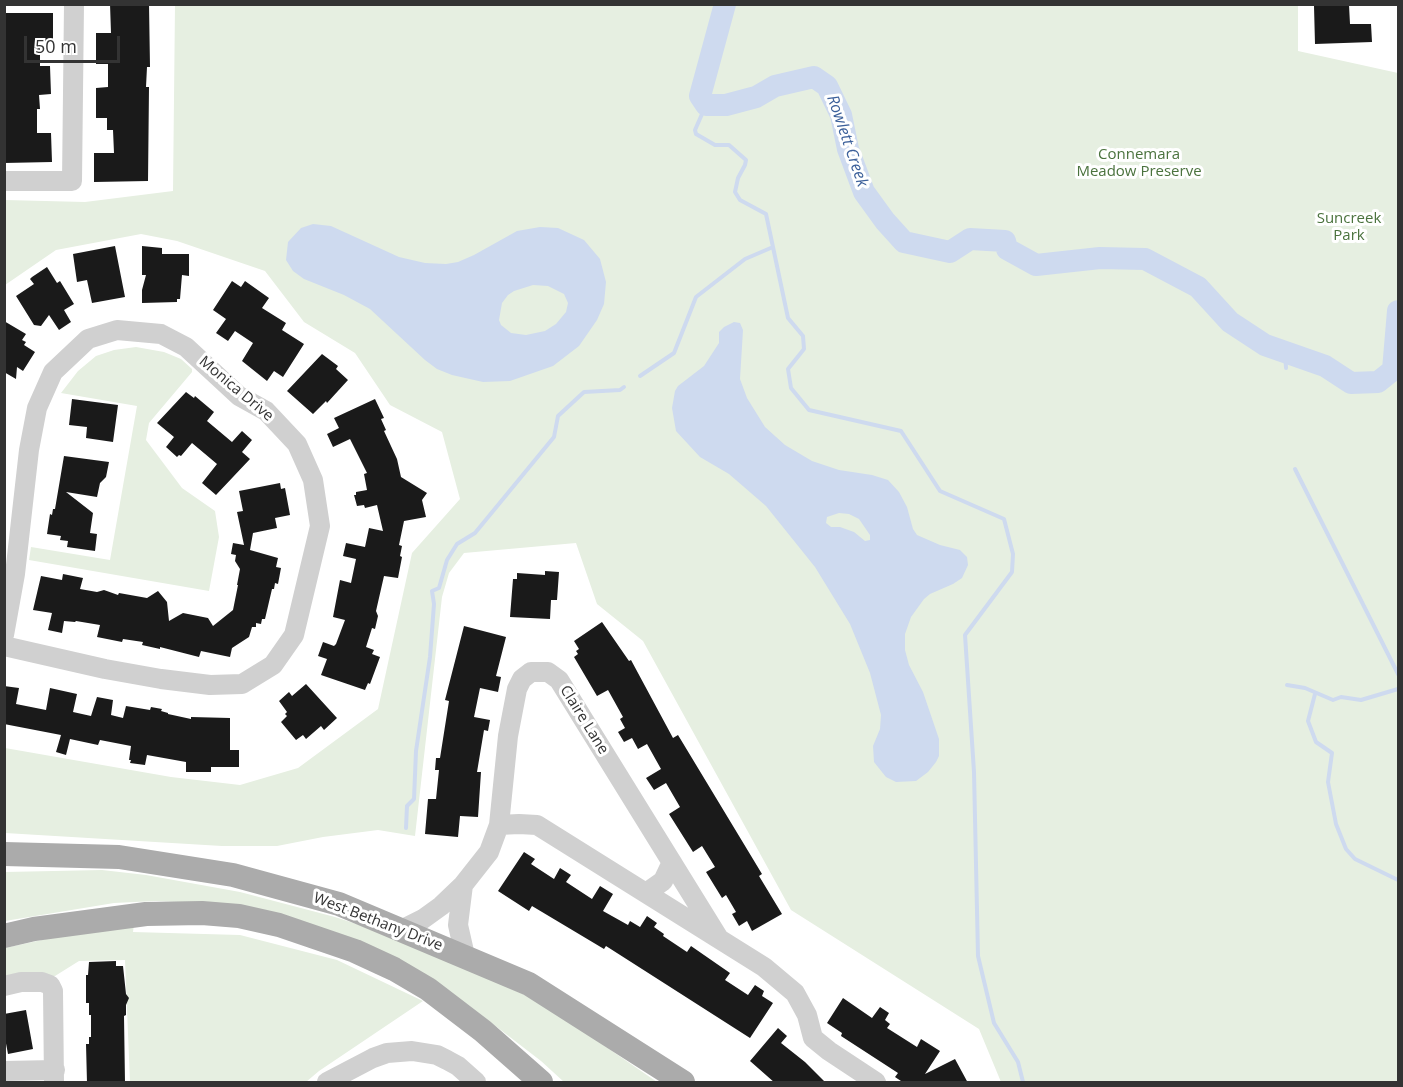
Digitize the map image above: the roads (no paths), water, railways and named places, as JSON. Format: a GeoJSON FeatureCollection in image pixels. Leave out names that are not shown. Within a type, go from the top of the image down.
{"type":"FeatureCollection","features":[{"type":"Feature","properties":{"kind":"main road","name":"West Bethany Drive"},"geometry":{"type":"LineString","coordinates":[[4,854],[119,857],[232,875],[339,904],[529,984],[683,1083]]}},
{"type":"Feature","properties":{"kind":"main road"},"geometry":{"type":"LineString","coordinates":[[4,936],[34,929],[146,914],[202,913],[239,916],[279,925],[355,951],[394,969],[428,989],[483,1031],[541,1083]]}},
{"type":"Feature","properties":{"kind":"street"},"geometry":{"type":"LineString","coordinates":[[4,181],[72,181],[74,4]]}},
{"type":"Feature","properties":{"kind":"street","name":"Monica Drive"},"geometry":{"type":"LineString","coordinates":[[4,635],[15,574],[29,450],[37,408],[52,372],[88,339],[117,330],[161,334],[186,347],[239,396],[266,411],[297,444],[314,480],[320,526],[294,635],[273,665],[242,684],[210,685],[161,679],[49,658],[4,646]]}},
{"type":"Feature","properties":{"kind":"street","name":"Claire Lane"},"geometry":{"type":"LineString","coordinates":[[401,930],[423,919],[463,885],[489,852],[499,825],[508,736],[517,689],[522,679],[531,672],[548,672],[559,680],[718,938]]}},
{"type":"Feature","properties":{"kind":"street","name":"Claire Lane"},"geometry":{"type":"LineString","coordinates":[[499,825],[537,825],[764,967],[795,993],[807,1015],[813,1038],[828,1051],[876,1083]]}},
{"type":"Feature","properties":{"kind":"street"},"geometry":{"type":"LineString","coordinates":[[646,893],[663,881],[672,862]]}},
{"type":"Feature","properties":{"kind":"street"},"geometry":{"type":"LineString","coordinates":[[463,885],[458,925],[465,956]]}},
{"type":"Feature","properties":{"kind":"street"},"geometry":{"type":"LineString","coordinates":[[4,986],[33,981],[50,985],[54,998],[54,1076],[4,1071]]}},
{"type":"Feature","properties":{"kind":"street"},"geometry":{"type":"LineString","coordinates":[[327,1083],[373,1058],[387,1053],[412,1051],[436,1055],[447,1060],[458,1066],[476,1083]]}},
{"type":"Feature","properties":{"kind":"water"},"geometry":{"type":"Polygon","coordinates":[[[313,224],[331,226],[399,257],[425,263],[446,264],[474,255],[517,231],[540,227],[558,228],[584,240],[600,259],[606,282],[604,304],[597,320],[579,346],[553,366],[510,381],[483,382],[452,375],[437,369],[425,360],[370,309],[344,295],[304,279],[293,271],[286,260],[288,242],[301,228],[313,224]],[[533,285],[508,295],[502,303],[499,320],[501,325],[511,333],[526,335],[545,331],[556,324],[566,312],[568,303],[564,294],[548,286],[533,285]]]}},
{"type":"Feature","properties":{"kind":"water"},"geometry":{"type":"Polygon","coordinates":[[[734,322],[740,323],[743,330],[740,379],[747,398],[765,427],[785,445],[812,461],[839,470],[888,480],[899,492],[907,507],[917,535],[940,545],[960,550],[967,557],[968,565],[962,578],[924,599],[911,617],[905,634],[905,650],[909,665],[923,692],[939,739],[939,756],[936,762],[916,781],[896,782],[886,777],[874,762],[873,746],[880,729],[881,715],[870,673],[850,624],[815,567],[766,506],[729,474],[700,457],[676,431],[672,408],[675,391],[678,386],[704,366],[719,343],[719,332],[734,322]],[[839,513],[827,517],[826,523],[831,527],[840,527],[854,532],[865,541],[870,540],[870,535],[859,519],[849,514],[839,513]]]}},
{"type":"Feature","properties":{"kind":"waterway","name":"Rowlett Creek"},"geometry":{"type":"LineString","coordinates":[[725,4],[700,96],[706,105],[726,105],[756,97],[775,86],[814,77],[827,86],[841,115],[848,149],[864,192],[904,242],[950,252],[970,239],[1005,241],[1007,249],[1036,265],[1100,258],[1145,259],[1198,287],[1230,322],[1265,345],[1325,366],[1351,383],[1378,382],[1393,370],[1398,311]]}},
{"type":"Feature","properties":{"kind":"waterway"},"geometry":{"type":"LineString","coordinates":[[706,105],[695,130],[696,134],[715,145],[729,145],[746,160],[735,192],[740,200],[766,214],[788,318],[803,336],[804,349],[788,369],[791,388],[809,410],[901,431],[940,491],[1004,519],[1013,554],[1012,572],[965,635],[974,772],[978,956],[994,1023],[1018,1062],[1023,1082]]}},
{"type":"Feature","properties":{"kind":"waterway"},"geometry":{"type":"LineString","coordinates":[[640,376],[674,353],[696,297],[745,259],[773,247]]}},
{"type":"Feature","properties":{"kind":"waterway"},"geometry":{"type":"LineString","coordinates":[[1285,352],[1286,368]]}},
{"type":"Feature","properties":{"kind":"waterway"},"geometry":{"type":"LineString","coordinates":[[406,828],[407,806],[414,799],[416,751],[430,657],[434,604],[432,591],[439,588],[447,560],[457,544],[475,533],[554,437],[558,416],[584,392],[620,390],[624,387]]}},
{"type":"Feature","properties":{"kind":"waterway"},"geometry":{"type":"LineString","coordinates":[[1295,469],[1398,674]]}},
{"type":"Feature","properties":{"kind":"waterway"},"geometry":{"type":"LineString","coordinates":[[1287,685],[1305,688],[1333,700],[1341,697],[1361,700],[1398,689]]}},
{"type":"Feature","properties":{"kind":"waterway"},"geometry":{"type":"LineString","coordinates":[[1315,694],[1308,721],[1316,742],[1332,753],[1328,782],[1336,824],[1346,849],[1355,859],[1398,880]]}},
{"type":"Feature","properties":{"kind":"park label","name":"Connemara Meadow Preserve"},"geometry":{"type":"Point","coordinates":[1139,164]}},
{"type":"Feature","properties":{"kind":"park label","name":"Suncreek Park"},"geometry":{"type":"Point","coordinates":[1349,228]}}]}
